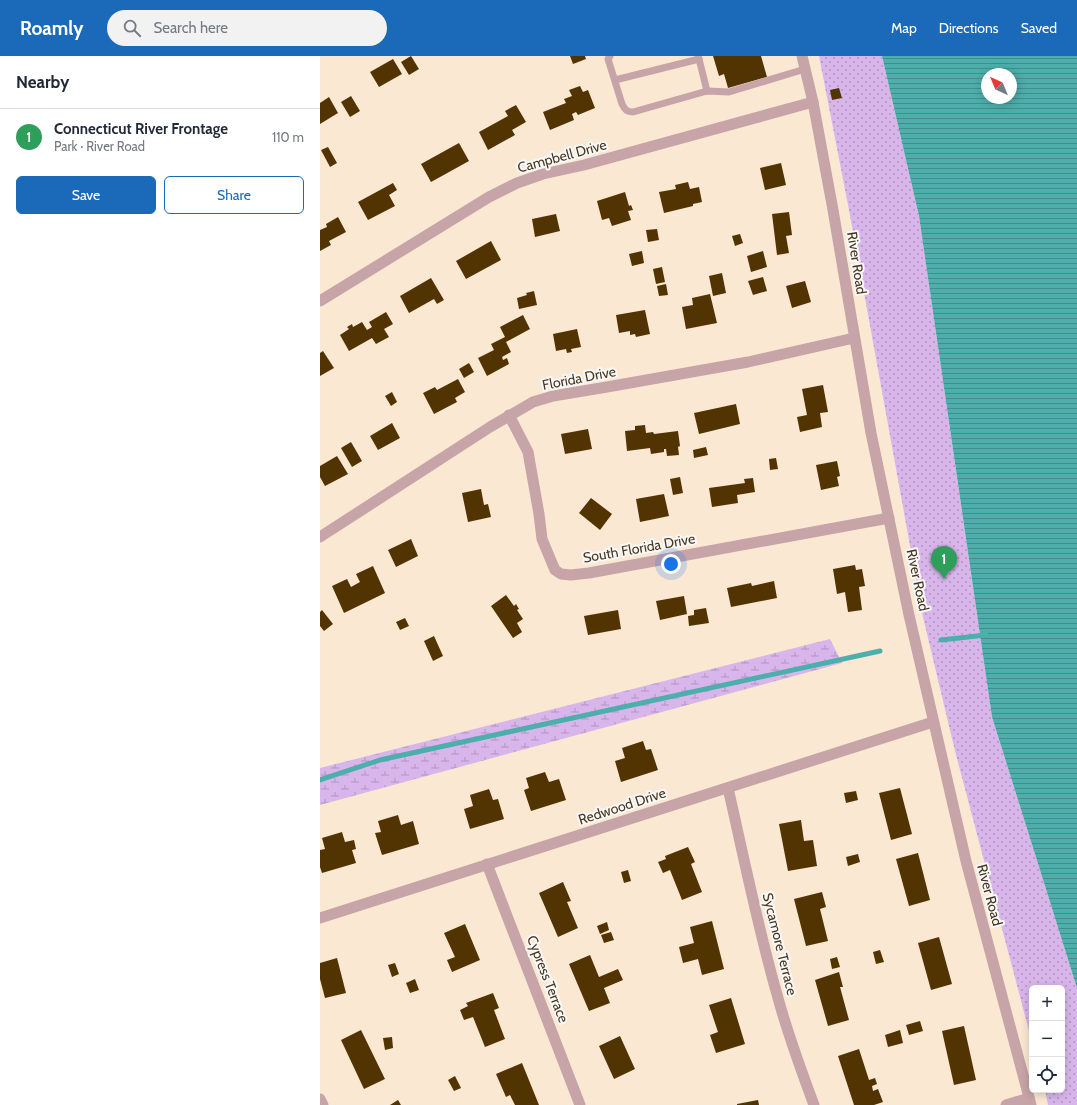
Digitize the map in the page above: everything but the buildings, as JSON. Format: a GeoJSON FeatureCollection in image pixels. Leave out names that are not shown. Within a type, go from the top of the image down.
{"type":"FeatureCollection","features":[{"type":"Feature","properties":{"kind":"street","name":"River Road"},"geometry":{"type":"LineString","coordinates":[[802,56],[813,102],[833,210],[871,433],[933,722],[966,861],[1030,1102]]}},
{"type":"Feature","properties":{"kind":"street","name":"Campbell Drive"},"geometry":{"type":"LineString","coordinates":[[320,301],[489,197],[517,183],[543,174],[584,165],[813,102]]}},
{"type":"Feature","properties":{"kind":"street","name":"Florida Drive"},"geometry":{"type":"LineString","coordinates":[[320,537],[490,427],[533,402],[553,396],[607,388],[740,363],[854,338]]}},
{"type":"Feature","properties":{"kind":"street","name":"South Florida Drive"},"geometry":{"type":"LineString","coordinates":[[509,415],[528,452],[542,539],[553,566],[561,574],[572,575],[589,573],[889,518]]}},
{"type":"Feature","properties":{"kind":"street","name":"Redwood Drive"},"geometry":{"type":"LineString","coordinates":[[320,918],[933,722]]}},
{"type":"Feature","properties":{"kind":"street","name":"Sycamore Terrace"},"geometry":{"type":"LineString","coordinates":[[728,788],[773,983],[788,1035],[814,1105]]}},
{"type":"Feature","properties":{"kind":"street","name":"Cypress Terrace"},"geometry":{"type":"LineString","coordinates":[[487,864],[580,1105]]}},
{"type":"Feature","properties":{"kind":"street"},"geometry":{"type":"LineString","coordinates":[[320,1099],[323,1105]]}},
{"type":"Feature","properties":{"kind":"street"},"geometry":{"type":"LineString","coordinates":[[1006,1105],[1030,1102]]}},
{"type":"Feature","properties":{"kind":"lane"},"geometry":{"type":"LineString","coordinates":[[610,56],[608,59],[622,104],[624,110],[628,112],[633,112],[707,91],[729,92],[805,69]]}},
{"type":"Feature","properties":{"kind":"lane"},"geometry":{"type":"LineString","coordinates":[[615,80],[699,57],[707,91]]}},
{"type":"Feature","properties":{"kind":"green space"},"geometry":{"type":"Polygon","coordinates":[[[819,56],[882,56],[919,216],[992,717],[1077,988],[1077,1105],[1048,1105],[1046,1093],[1065,1093],[1065,985],[1029,985],[1029,1031],[955,751],[923,617],[849,210],[819,56]]]}},
{"type":"Feature","properties":{"kind":"green space"},"geometry":{"type":"Polygon","coordinates":[[[830,639],[842,663],[320,805],[320,768],[830,639]]]}},
{"type":"Feature","properties":{"kind":"water"},"geometry":{"type":"Polygon","coordinates":[[[882,56],[1077,56],[1077,988],[992,717],[919,216],[882,56]]]}},
{"type":"Feature","properties":{"kind":"waterway"},"geometry":{"type":"LineString","coordinates":[[941,640],[986,635]]}},
{"type":"Feature","properties":{"kind":"waterway"},"geometry":{"type":"LineString","coordinates":[[320,780],[380,760],[880,651]]}},
{"type":"Feature","properties":{"kind":"place","name":"Connecticut River Frontage"},"geometry":{"type":"Point","coordinates":[944,579]}}]}
